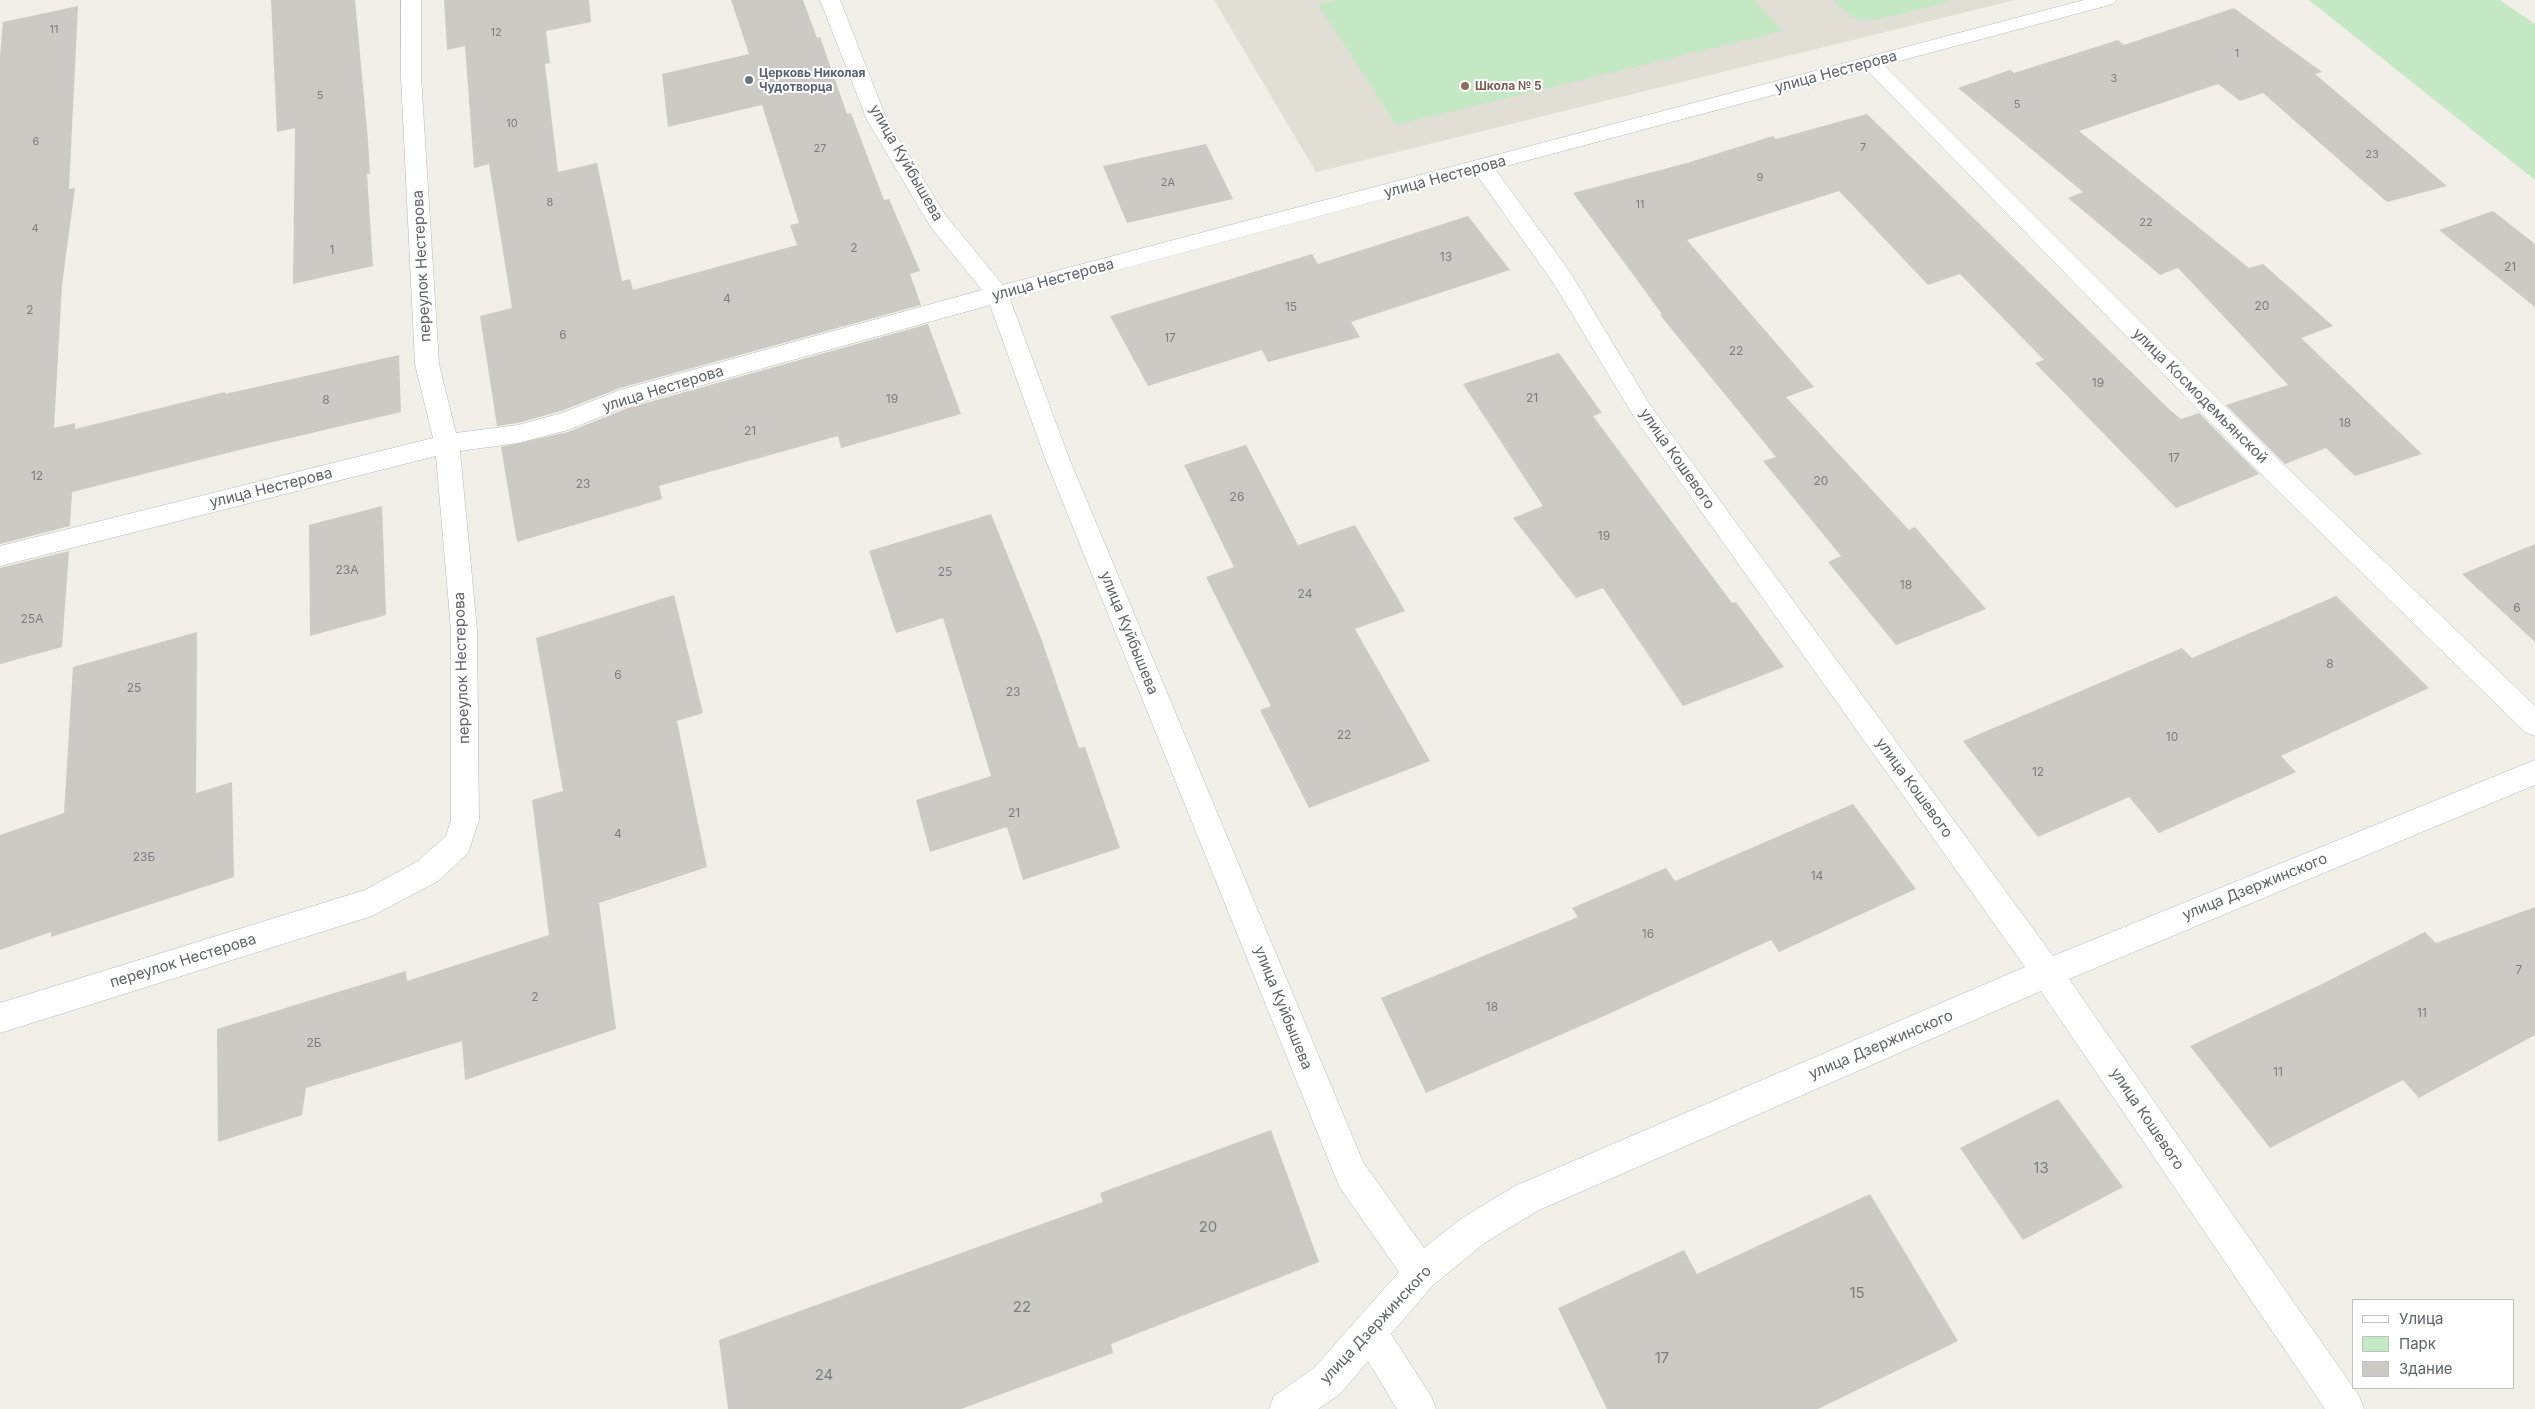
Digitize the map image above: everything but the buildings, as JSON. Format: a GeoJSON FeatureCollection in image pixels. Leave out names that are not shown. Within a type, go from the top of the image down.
{"type":"FeatureCollection","features":[{"type":"Feature","properties":{"kind":"street","name":"переулок Нестерова"},"geometry":{"type":"LineString","coordinates":[[0,1018],[372,902],[428,871],[458,844],[465,820],[464,630],[447,444],[427,364],[411,76],[411,0]]}},
{"type":"Feature","properties":{"kind":"street","name":"улица Куйбышева"},"geometry":{"type":"LineString","coordinates":[[830,0],[877,120],[938,221],[976,265],[997,294],[1057,458],[1351,1174],[1421,1272]]}},
{"type":"Feature","properties":{"kind":"street","name":"улица Нестерова"},"geometry":{"type":"LineString","coordinates":[[0,556],[447,444],[518,434],[568,422],[620,399],[997,294],[1482,167],[2106,0]]}},
{"type":"Feature","properties":{"kind":"street","name":"улица Космодемьянской"},"geometry":{"type":"LineString","coordinates":[[1870,62],[2275,472],[2535,724]]}},
{"type":"Feature","properties":{"kind":"street","name":"улица Кошевого"},"geometry":{"type":"LineString","coordinates":[[1482,167],[1562,278],[1642,411],[2046,973],[2346,1409]]}},
{"type":"Feature","properties":{"kind":"street","name":"улица Дзержинского"},"geometry":{"type":"LineString","coordinates":[[1287,1409],[1327,1381],[1421,1272],[1474,1230],[1527,1198],[2046,973],[2535,772]]}},
{"type":"Feature","properties":{"kind":"street"},"geometry":{"type":"LineString","coordinates":[[1370,1333],[1418,1409]]}},
{"type":"Feature","properties":{"kind":"shaded area","name":"Школа № 5"},"geometry":{"type":"Polygon","coordinates":[[[1214,0],[2015,0],[1316,172],[1214,0]]]}},
{"type":"Feature","properties":{"kind":"green space"},"geometry":{"type":"Polygon","coordinates":[[[1338,0],[1754,0],[1783,31],[1396,125],[1318,4],[1338,0]]]}},
{"type":"Feature","properties":{"kind":"green space"},"geometry":{"type":"Polygon","coordinates":[[[1834,0],[1953,0],[1890,17],[1866,20],[1851,16],[1834,0]]]}},
{"type":"Feature","properties":{"kind":"green space"},"geometry":{"type":"Polygon","coordinates":[[[2309,0],[2500,0],[2535,24],[2535,180],[2309,0]]]}},
{"type":"Feature","properties":{"kind":"place","name":"Церковь Николая Чудотворца"},"geometry":{"type":"Point","coordinates":[749,80]}},
{"type":"Feature","properties":{"kind":"place","name":"Школа № 5"},"geometry":{"type":"Point","coordinates":[1465,86]}}]}
